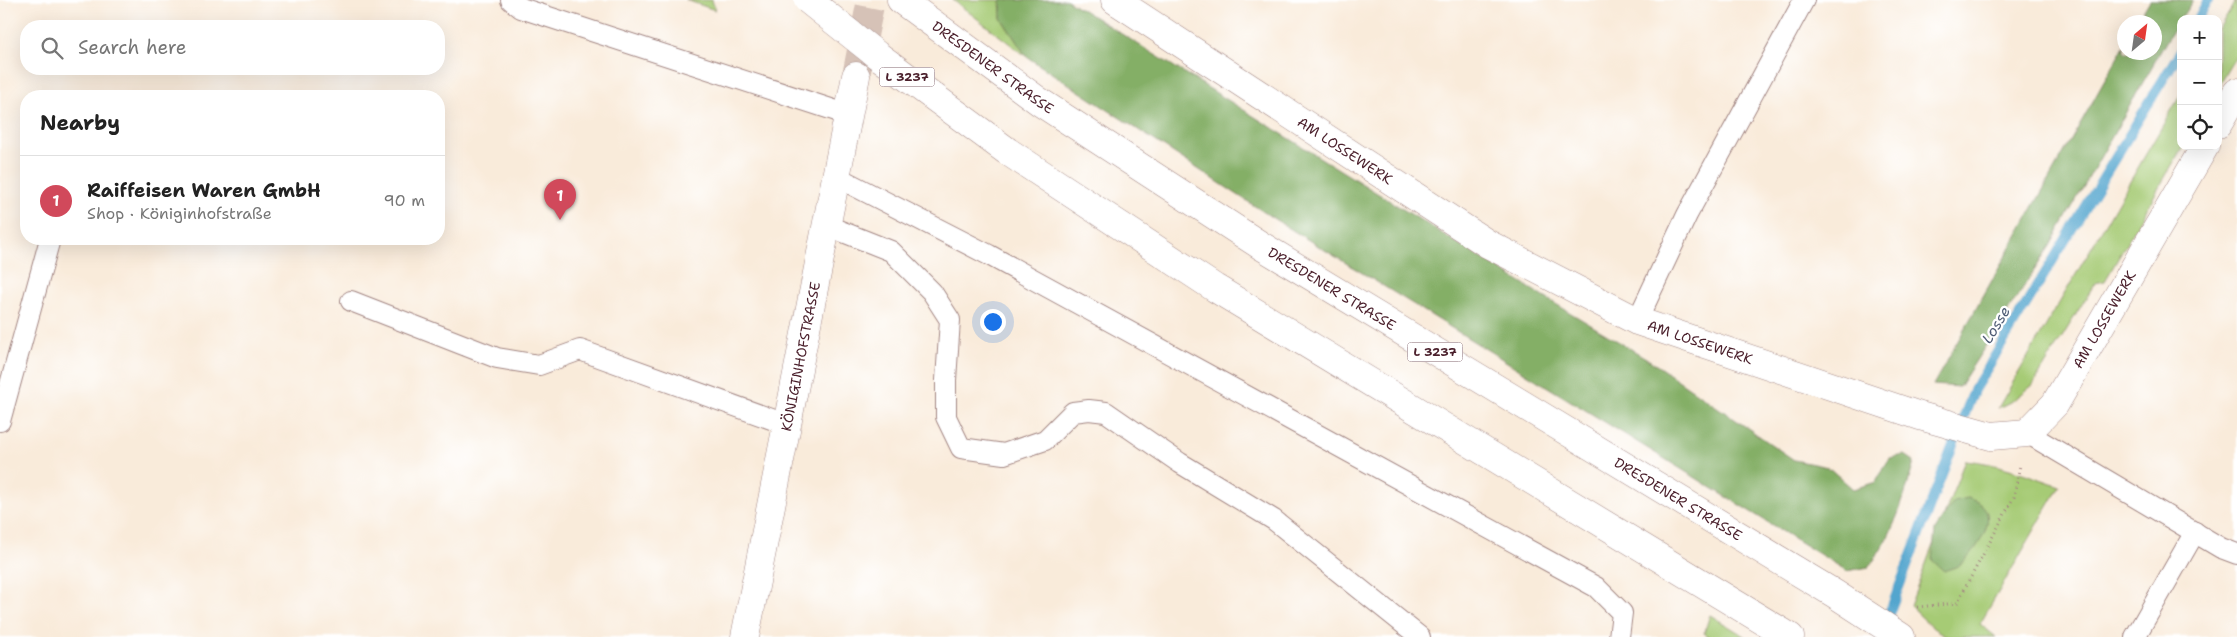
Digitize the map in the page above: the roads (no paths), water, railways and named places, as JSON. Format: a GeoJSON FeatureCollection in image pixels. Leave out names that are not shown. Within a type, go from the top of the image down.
{"type":"FeatureCollection","features":[{"type":"Feature","properties":{"kind":"main road","name":"L 3237"},"geometry":{"type":"LineString","coordinates":[[808,0],[877,55],[1007,151],[1215,288],[1790,637]]}},
{"type":"Feature","properties":{"kind":"main road","name":"DRESDENER STRASSE"},"geometry":{"type":"LineString","coordinates":[[901,0],[1040,102],[1269,250],[1835,594],[1901,637]]}},
{"type":"Feature","properties":{"kind":"main road","name":"AM LOSSEWERK"},"geometry":{"type":"LineString","coordinates":[[1115,0],[1488,244],[1637,321],[1920,416],[1991,436],[2027,433],[2055,404],[2203,150]]}},
{"type":"Feature","properties":{"kind":"main road","name":"KÖNIGINHOFSTRASSE"},"geometry":{"type":"LineString","coordinates":[[745,637],[838,176],[856,76]]}},
{"type":"Feature","properties":{"kind":"main road"},"geometry":{"type":"LineString","coordinates":[[2222,117],[2237,92]]}},
{"type":"Feature","properties":{"kind":"lane"},"geometry":{"type":"LineString","coordinates":[[511,0],[521,8],[849,115]]}},
{"type":"Feature","properties":{"kind":"lane"},"geometry":{"type":"LineString","coordinates":[[1637,321],[1687,215],[1804,0]]}},
{"type":"Feature","properties":{"kind":"lane"},"geometry":{"type":"LineString","coordinates":[[838,176],[989,255],[1596,587],[1622,613],[1619,637]]}},
{"type":"Feature","properties":{"kind":"lane"},"geometry":{"type":"LineString","coordinates":[[828,226],[891,251],[932,292],[950,320],[946,380],[946,417],[961,448],[1004,454],[1045,440],[1073,412],[1089,410],[1106,412],[1180,464],[1274,520],[1420,637]]}},
{"type":"Feature","properties":{"kind":"lane"},"geometry":{"type":"LineString","coordinates":[[0,422],[48,245]]}},
{"type":"Feature","properties":{"kind":"lane"},"geometry":{"type":"LineString","coordinates":[[351,301],[497,358],[539,365],[580,350],[788,425]]}},
{"type":"Feature","properties":{"kind":"lane"},"geometry":{"type":"LineString","coordinates":[[2027,433],[2221,548],[2237,554]]}},
{"type":"Feature","properties":{"kind":"lane"},"geometry":{"type":"LineString","coordinates":[[2135,637],[2195,532]]}},
{"type":"Feature","properties":{"kind":"waterway","name":"Losse"},"geometry":{"type":"LineString","coordinates":[[2200,15],[2208,0]]}},
{"type":"Feature","properties":{"kind":"waterway","name":"Losse"},"geometry":{"type":"LineString","coordinates":[[1885,624],[1974,390],[2177,57]]}},
{"type":"Feature","properties":{"kind":"tunnel"},"geometry":{"type":"LineString","coordinates":[[856,76],[871,0]]}},
{"type":"Feature","properties":{"kind":"place","name":"Raiffeisen Waren GmbH"},"geometry":{"type":"Point","coordinates":[560,220]}}]}
